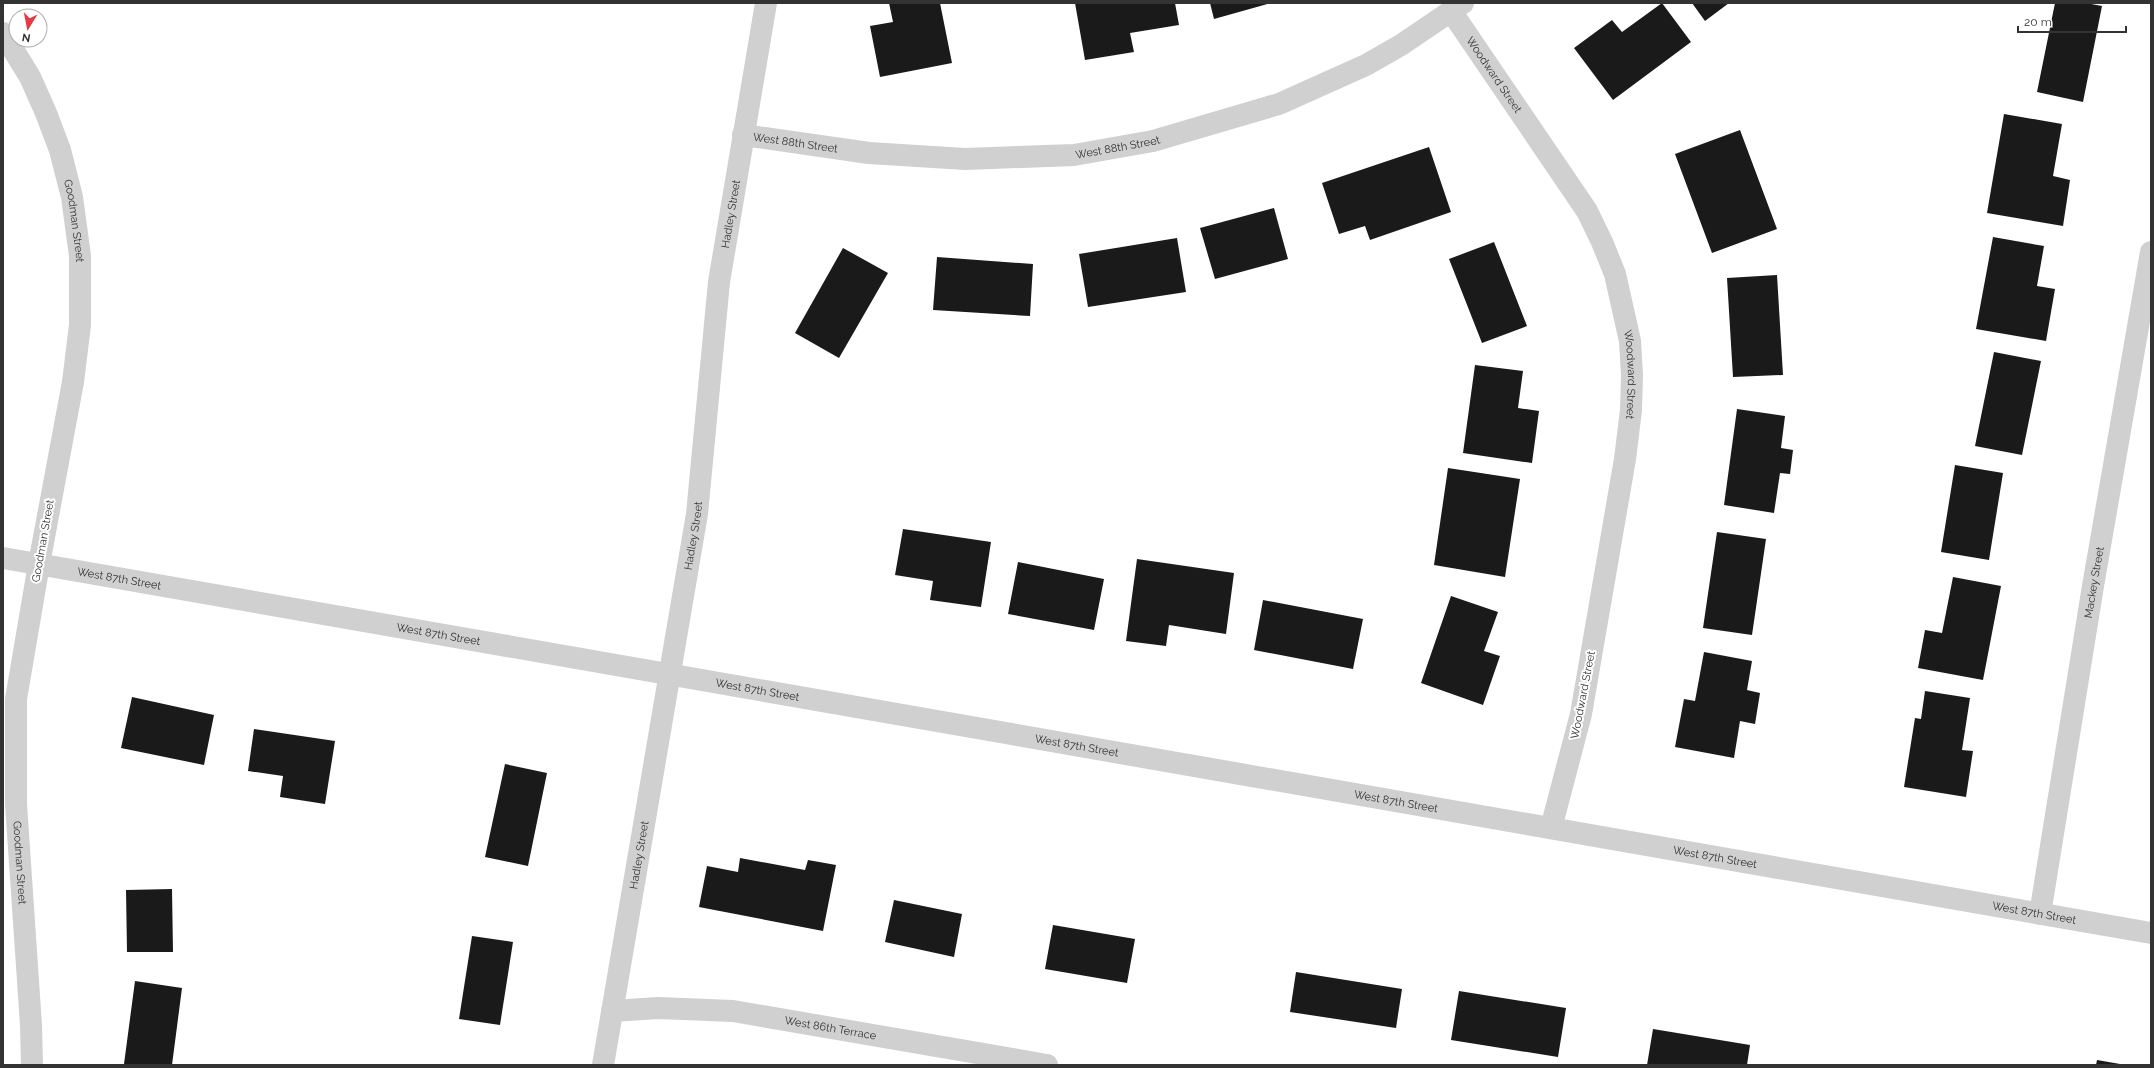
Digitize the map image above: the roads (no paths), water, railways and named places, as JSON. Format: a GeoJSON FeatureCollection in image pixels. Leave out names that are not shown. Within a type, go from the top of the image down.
{"type":"FeatureCollection","features":[{"type":"Feature","properties":{"kind":"street","name":"Hadley Street"},"geometry":{"type":"LineString","coordinates":[[603,1065],[697,514],[719,282],[766,3]]}},
{"type":"Feature","properties":{"kind":"street","name":"West 88th Street"},"geometry":{"type":"LineString","coordinates":[[743,135],[868,153],[965,159],[1074,155],[1153,141],[1279,104],[1366,65],[1401,45],[1457,7]]}},
{"type":"Feature","properties":{"kind":"street","name":"Woodward Street"},"geometry":{"type":"LineString","coordinates":[[1457,7],[1587,211],[1615,274],[1630,342],[1632,375],[1631,403],[1625,460],[1581,714],[1551,828]]}},
{"type":"Feature","properties":{"kind":"street","name":"Goodman Street"},"geometry":{"type":"LineString","coordinates":[[3,33],[30,77],[60,150],[72,197],[80,256],[80,325],[75,368],[16,699],[16,804],[31,1025],[32,1065]]}},
{"type":"Feature","properties":{"kind":"street","name":"Mackey Street"},"geometry":{"type":"LineString","coordinates":[[2040,914],[2093,586],[2151,252]]}},
{"type":"Feature","properties":{"kind":"street","name":"West 87th Street"},"geometry":{"type":"LineString","coordinates":[[3,558],[2151,933]]}},
{"type":"Feature","properties":{"kind":"street","name":"West 86th Terrace"},"geometry":{"type":"LineString","coordinates":[[612,1011],[658,1008],[733,1011],[1047,1065]]}}]}
